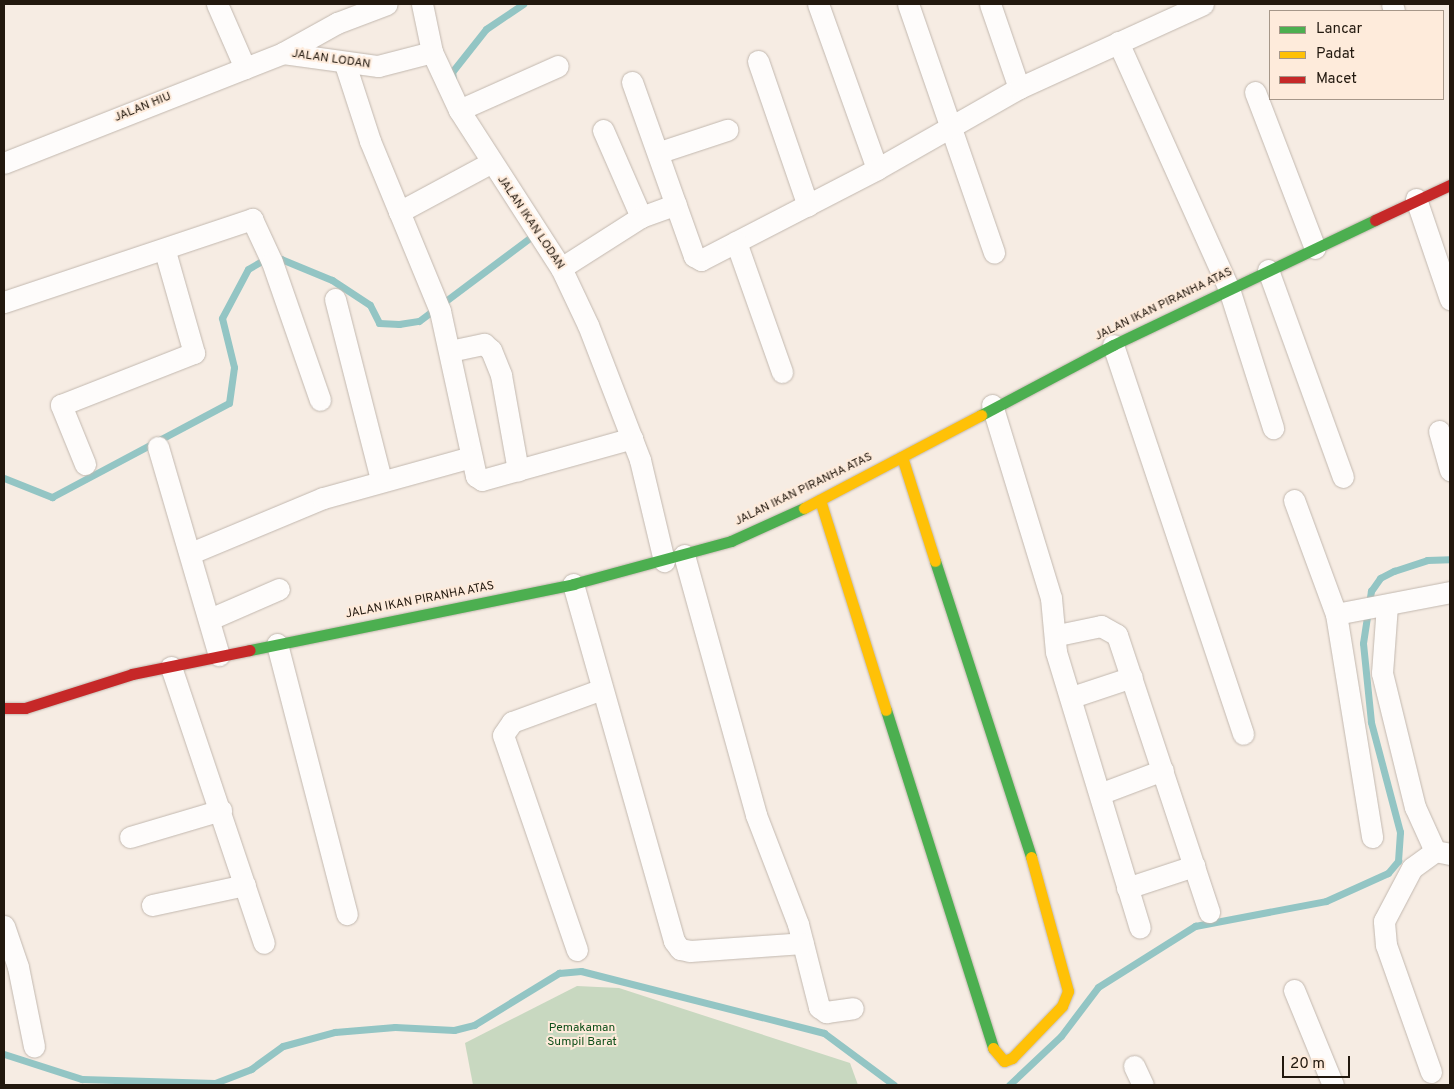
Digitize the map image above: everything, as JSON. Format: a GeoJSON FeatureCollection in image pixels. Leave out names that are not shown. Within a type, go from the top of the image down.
{"type":"FeatureCollection","features":[{"type":"Feature","properties":{"kind":"street"},"geometry":{"type":"LineString","coordinates":[[217,4],[245,68]]}},
{"type":"Feature","properties":{"kind":"street","name":"JALAN LODAN"},"geometry":{"type":"LineString","coordinates":[[283,53],[337,23],[387,4]]}},
{"type":"Feature","properties":{"kind":"street","name":"JALAN IKAN LODAN"},"geometry":{"type":"LineString","coordinates":[[422,4],[432,52],[466,108],[490,163],[561,268],[632,438],[674,558],[756,815],[803,943],[819,1007],[826,1012],[853,1008]]}},
{"type":"Feature","properties":{"kind":"street"},"geometry":{"type":"LineString","coordinates":[[818,4],[877,169]]}},
{"type":"Feature","properties":{"kind":"street"},"geometry":{"type":"LineString","coordinates":[[908,4],[994,252]]}},
{"type":"Feature","properties":{"kind":"street"},"geometry":{"type":"LineString","coordinates":[[990,4],[1019,88]]}},
{"type":"Feature","properties":{"kind":"street"},"geometry":{"type":"LineString","coordinates":[[632,82],[660,152],[676,204],[698,260],[808,206],[1019,88],[1118,42],[1181,8],[1202,4]]}},
{"type":"Feature","properties":{"kind":"street"},"geometry":{"type":"LineString","coordinates":[[1118,42],[1229,289],[1273,428]]}},
{"type":"Feature","properties":{"kind":"street","name":"JALAN LODAN"},"geometry":{"type":"LineString","coordinates":[[283,53],[344,64],[378,66],[432,52]]}},
{"type":"Feature","properties":{"kind":"street","name":"JALAN HIU"},"geometry":{"type":"LineString","coordinates":[[4,163],[283,53]]}},
{"type":"Feature","properties":{"kind":"street"},"geometry":{"type":"LineString","coordinates":[[758,61],[808,206]]}},
{"type":"Feature","properties":{"kind":"street"},"geometry":{"type":"LineString","coordinates":[[344,64],[399,212],[438,306],[450,351],[476,476],[482,480],[632,438]]}},
{"type":"Feature","properties":{"kind":"street"},"geometry":{"type":"LineString","coordinates":[[466,108],[558,66]]}},
{"type":"Feature","properties":{"kind":"street"},"geometry":{"type":"LineString","coordinates":[[1255,92],[1315,248]]}},
{"type":"Feature","properties":{"kind":"street"},"geometry":{"type":"LineString","coordinates":[[602,130],[641,217]]}},
{"type":"Feature","properties":{"kind":"street"},"geometry":{"type":"LineString","coordinates":[[660,152],[727,130]]}},
{"type":"Feature","properties":{"kind":"street"},"geometry":{"type":"LineString","coordinates":[[399,212],[490,163]]}},
{"type":"Feature","properties":{"kind":"street","name":"JALAN IKAN PIRANHA ATAS"},"geometry":{"type":"LineString","coordinates":[[4,708],[25,708],[132,674],[219,655],[573,584],[731,541],[820,500],[902,457],[992,405],[1113,345],[1416,198],[1450,186]]}},
{"type":"Feature","properties":{"kind":"street"},"geometry":{"type":"LineString","coordinates":[[1416,198],[1450,299]]}},
{"type":"Feature","properties":{"kind":"street"},"geometry":{"type":"LineString","coordinates":[[561,268],[641,217],[676,204]]}},
{"type":"Feature","properties":{"kind":"street"},"geometry":{"type":"LineString","coordinates":[[4,302],[165,251],[248,219],[254,220],[269,254],[320,400]]}},
{"type":"Feature","properties":{"kind":"street"},"geometry":{"type":"LineString","coordinates":[[736,242],[782,372]]}},
{"type":"Feature","properties":{"kind":"street"},"geometry":{"type":"LineString","coordinates":[[85,464],[61,406],[191,357],[196,350],[165,251]]}},
{"type":"Feature","properties":{"kind":"street"},"geometry":{"type":"LineString","coordinates":[[1268,270],[1342,477]]}},
{"type":"Feature","properties":{"kind":"street"},"geometry":{"type":"LineString","coordinates":[[335,299],[381,479]]}},
{"type":"Feature","properties":{"kind":"street"},"geometry":{"type":"LineString","coordinates":[[450,351],[484,344],[491,350],[501,375],[518,470]]}},
{"type":"Feature","properties":{"kind":"street"},"geometry":{"type":"LineString","coordinates":[[1113,345],[1243,734]]}},
{"type":"Feature","properties":{"kind":"street"},"geometry":{"type":"LineString","coordinates":[[992,405],[1058,634],[1056,652],[1102,793],[1127,888],[1140,928]]}},
{"type":"Feature","properties":{"kind":"street"},"geometry":{"type":"LineString","coordinates":[[1439,431],[1450,470]]}},
{"type":"Feature","properties":{"kind":"street"},"geometry":{"type":"LineString","coordinates":[[158,447],[191,553],[219,655]]}},
{"type":"Feature","properties":{"kind":"street"},"geometry":{"type":"LineString","coordinates":[[191,553],[381,479],[471,457]]}},
{"type":"Feature","properties":{"kind":"street"},"geometry":{"type":"LineString","coordinates":[[820,500],[994,1053],[1004,1061],[1012,1058],[1062,1006],[1068,991],[1035,871],[902,457]]}},
{"type":"Feature","properties":{"kind":"street"},"geometry":{"type":"LineString","coordinates":[[1294,500],[1344,612],[1372,837]]}},
{"type":"Feature","properties":{"kind":"street"},"geometry":{"type":"LineString","coordinates":[[573,584],[680,949],[803,943]]}},
{"type":"Feature","properties":{"kind":"street"},"geometry":{"type":"LineString","coordinates":[[210,619],[279,589]]}},
{"type":"Feature","properties":{"kind":"street"},"geometry":{"type":"LineString","coordinates":[[1344,612],[1450,592]]}},
{"type":"Feature","properties":{"kind":"street"},"geometry":{"type":"LineString","coordinates":[[1383,606],[1382,673],[1415,807],[1442,852],[1412,868],[1384,921],[1386,945],[1431,1072]]}},
{"type":"Feature","properties":{"kind":"street"},"geometry":{"type":"LineString","coordinates":[[1058,634],[1084,627],[1114,629],[1163,770],[1209,912]]}},
{"type":"Feature","properties":{"kind":"street"},"geometry":{"type":"LineString","coordinates":[[277,644],[347,914]]}},
{"type":"Feature","properties":{"kind":"street"},"geometry":{"type":"LineString","coordinates":[[171,667],[221,810],[264,943]]}},
{"type":"Feature","properties":{"kind":"street"},"geometry":{"type":"LineString","coordinates":[[1072,697],[1132,678]]}},
{"type":"Feature","properties":{"kind":"street"},"geometry":{"type":"LineString","coordinates":[[577,950],[503,735],[512,722],[602,688]]}},
{"type":"Feature","properties":{"kind":"street"},"geometry":{"type":"LineString","coordinates":[[1102,793],[1163,770]]}},
{"type":"Feature","properties":{"kind":"street"},"geometry":{"type":"LineString","coordinates":[[130,837],[221,810]]}},
{"type":"Feature","properties":{"kind":"street"},"geometry":{"type":"LineString","coordinates":[[1127,888],[1194,866]]}},
{"type":"Feature","properties":{"kind":"street"},"geometry":{"type":"LineString","coordinates":[[152,905],[245,885]]}},
{"type":"Feature","properties":{"kind":"street"},"geometry":{"type":"LineString","coordinates":[[4,926],[18,967],[34,1046]]}},
{"type":"Feature","properties":{"kind":"street"},"geometry":{"type":"LineString","coordinates":[[1294,990],[1333,1085]]}},
{"type":"Feature","properties":{"kind":"street"},"geometry":{"type":"LineString","coordinates":[[1134,1066],[1143,1085]]}},
{"type":"Feature","properties":{"kind":"green space","name":"Pemakaman Sumpil Barat"},"geometry":{"type":"Polygon","coordinates":[[[577,986],[619,988],[850,1063],[858,1085],[473,1085],[465,1043],[577,986]]]}},
{"type":"Feature","properties":{"kind":"waterway"},"geometry":{"type":"LineString","coordinates":[[453,79],[452,72],[486,29],[523,4]]}},
{"type":"Feature","properties":{"kind":"waterway"},"geometry":{"type":"LineString","coordinates":[[4,478],[52,497],[229,403],[234,367],[222,318],[248,269],[265,259],[281,259],[332,280],[370,305],[379,323],[399,324],[419,321],[535,234]]}},
{"type":"Feature","properties":{"kind":"waterway"},"geometry":{"type":"LineString","coordinates":[[1009,1085],[1061,1036],[1098,987],[1195,926],[1326,901],[1388,873],[1398,861],[1400,832],[1371,722],[1363,643],[1371,591],[1380,578],[1394,571],[1427,560],[1450,559]]}},
{"type":"Feature","properties":{"kind":"waterway"},"geometry":{"type":"LineString","coordinates":[[4,1054],[82,1079],[215,1083],[251,1069],[283,1046],[335,1032],[395,1027],[454,1030],[474,1025],[559,973],[581,971],[824,1033],[894,1085]]}},
{"type":"Feature","properties":{"kind":"traffic: fast"},"geometry":{"type":"LineString","coordinates":[[981,415],[1113,345],[1375,220]]}},
{"type":"Feature","properties":{"kind":"traffic: fast"},"geometry":{"type":"LineString","coordinates":[[250,650],[573,584],[731,541],[804,508]]}},
{"type":"Feature","properties":{"kind":"traffic: fast"},"geometry":{"type":"LineString","coordinates":[[935,561],[1031,857]]}},
{"type":"Feature","properties":{"kind":"traffic: fast"},"geometry":{"type":"LineString","coordinates":[[886,710],[993,1048]]}},
{"type":"Feature","properties":{"kind":"traffic: slow"},"geometry":{"type":"LineString","coordinates":[[804,508],[981,415]]}},
{"type":"Feature","properties":{"kind":"traffic: slow"},"geometry":{"type":"LineString","coordinates":[[902,457],[935,561]]}},
{"type":"Feature","properties":{"kind":"traffic: slow"},"geometry":{"type":"LineString","coordinates":[[820,500],[886,710]]}},
{"type":"Feature","properties":{"kind":"traffic: slow"},"geometry":{"type":"LineString","coordinates":[[993,1048],[1004,1061],[1012,1058],[1062,1006],[1068,991],[1031,857]]}},
{"type":"Feature","properties":{"kind":"traffic: jam"},"geometry":{"type":"LineString","coordinates":[[1375,220],[1450,185]]}},
{"type":"Feature","properties":{"kind":"traffic: jam"},"geometry":{"type":"LineString","coordinates":[[4,708],[25,708],[132,674],[250,650]]}}]}
